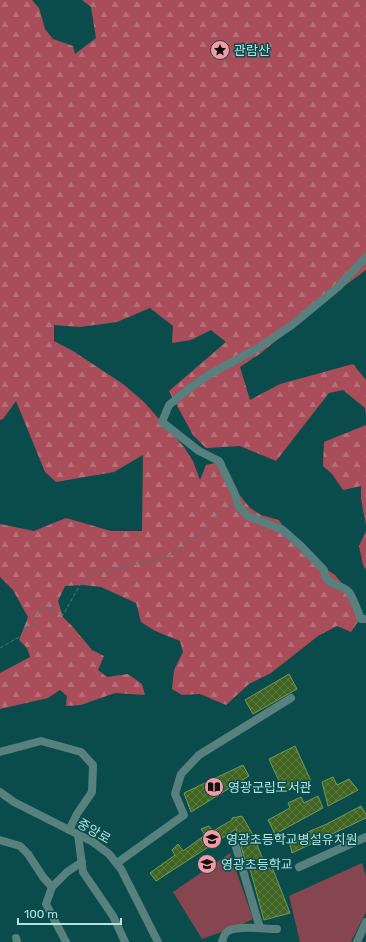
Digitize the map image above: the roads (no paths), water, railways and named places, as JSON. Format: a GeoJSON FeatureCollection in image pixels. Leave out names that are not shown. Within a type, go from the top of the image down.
{"type":"FeatureCollection","features":[{"type":"Feature","properties":{"kind":"street"},"geometry":{"type":"LineString","coordinates":[[366,257],[338,287],[292,325],[258,348],[210,374],[191,387],[169,405],[162,422],[199,451],[219,461],[234,492],[239,508],[248,516],[283,530],[324,570],[326,579],[349,592],[361,619],[366,619]]}},
{"type":"Feature","properties":{"kind":"street"},"geometry":{"type":"LineString","coordinates":[[117,863],[184,815],[175,794],[181,774],[199,754],[291,698]]}},
{"type":"Feature","properties":{"kind":"street"},"geometry":{"type":"LineString","coordinates":[[0,752],[40,741],[81,752],[93,765],[92,792],[77,814],[69,830]]}},
{"type":"Feature","properties":{"kind":"street","name":"중앙로"},"geometry":{"type":"LineString","coordinates":[[0,792],[14,802],[93,842],[110,854],[121,869],[158,942]]}},
{"type":"Feature","properties":{"kind":"street"},"geometry":{"type":"LineString","coordinates":[[78,834],[83,872],[113,916],[125,942]]}},
{"type":"Feature","properties":{"kind":"street"},"geometry":{"type":"LineString","coordinates":[[299,867],[366,837]]}},
{"type":"Feature","properties":{"kind":"street"},"geometry":{"type":"LineString","coordinates":[[0,840],[20,846],[28,854],[43,877],[52,887]]}},
{"type":"Feature","properties":{"kind":"street"},"geometry":{"type":"LineString","coordinates":[[236,847],[260,928]]}},
{"type":"Feature","properties":{"kind":"street"},"geometry":{"type":"LineString","coordinates":[[66,942],[46,904],[52,887],[67,872],[82,862]]}},
{"type":"Feature","properties":{"kind":"street"},"geometry":{"type":"LineString","coordinates":[[357,942],[366,922]]}},
{"type":"Feature","properties":{"kind":"street"},"geometry":{"type":"LineString","coordinates":[[222,942],[228,931],[239,928],[276,929]]}},
{"type":"Feature","properties":{"kind":"place","name":"관람산"},"geometry":{"type":"Point","coordinates":[220,50]}},
{"type":"Feature","properties":{"kind":"place","name":"영광군립도서관"},"geometry":{"type":"Point","coordinates":[214,787]}},
{"type":"Feature","properties":{"kind":"place","name":"영광초등학교병설유치원"},"geometry":{"type":"Point","coordinates":[212,839]}},
{"type":"Feature","properties":{"kind":"place","name":"영광초등학교"},"geometry":{"type":"Point","coordinates":[207,864]}}]}
